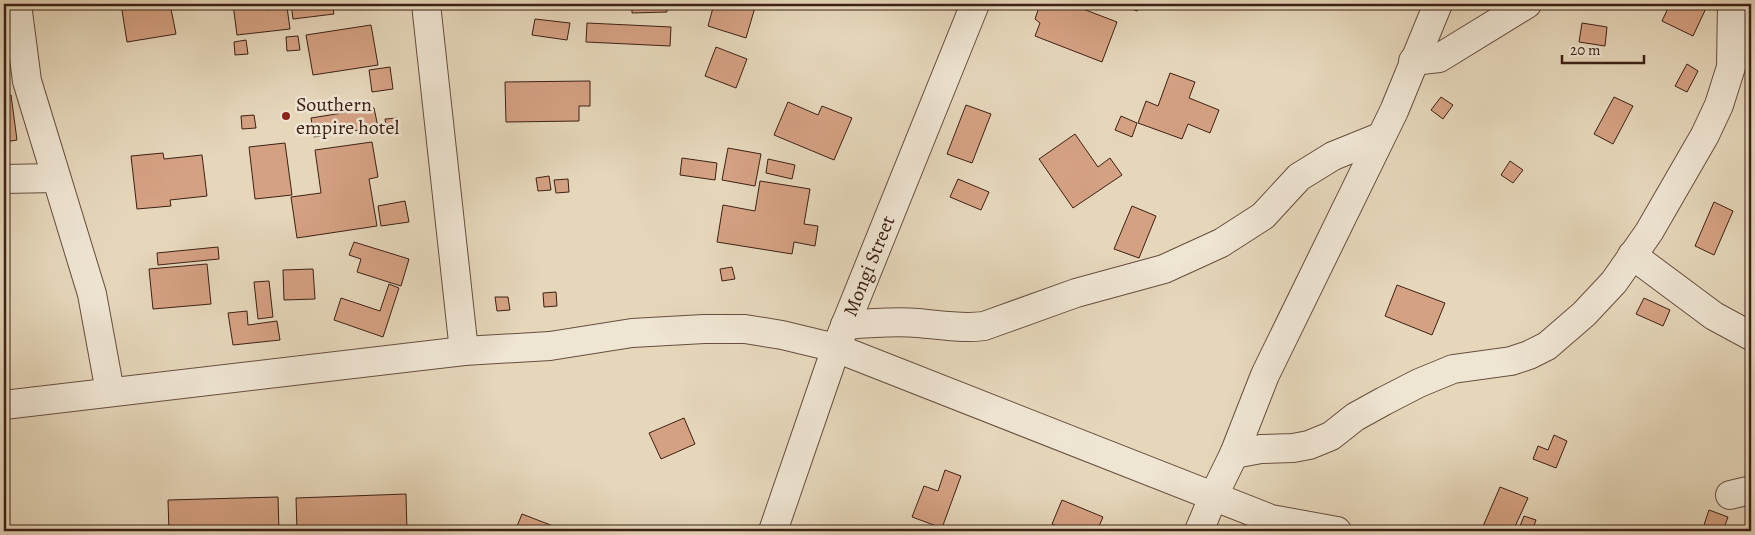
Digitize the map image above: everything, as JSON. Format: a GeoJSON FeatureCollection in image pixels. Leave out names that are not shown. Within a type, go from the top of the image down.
{"type":"FeatureCollection","features":[{"type":"Feature","properties":{"kind":"street"},"geometry":{"type":"LineString","coordinates":[[17,4],[27,81],[92,294],[110,392]]}},
{"type":"Feature","properties":{"kind":"street"},"geometry":{"type":"LineString","coordinates":[[426,4],[464,351]]}},
{"type":"Feature","properties":{"kind":"street","name":"Mongi Street"},"geometry":{"type":"LineString","coordinates":[[773,531],[841,336],[975,4]]}},
{"type":"Feature","properties":{"kind":"street"},"geometry":{"type":"LineString","coordinates":[[1199,531],[1234,454],[1265,375],[1394,111],[1438,4]]}},
{"type":"Feature","properties":{"kind":"street"},"geometry":{"type":"LineString","coordinates":[[1413,61],[1439,58],[1527,4]]}},
{"type":"Feature","properties":{"kind":"street"},"geometry":{"type":"LineString","coordinates":[[1234,454],[1309,445],[1331,436],[1355,417],[1384,401],[1419,383],[1453,369],[1511,360],[1529,355],[1547,346],[1584,314],[1614,282],[1684,174],[1705,136],[1719,105],[1732,61],[1732,4]]}},
{"type":"Feature","properties":{"kind":"street"},"geometry":{"type":"LineString","coordinates":[[4,405],[464,351],[550,346],[632,333],[704,329],[755,330],[782,335],[841,336],[897,322],[968,328],[984,326],[1076,293],[1164,269],[1221,243],[1263,216],[1299,177],[1333,156],[1380,137]]}},
{"type":"Feature","properties":{"kind":"street"},"geometry":{"type":"LineString","coordinates":[[4,179],[56,178]]}},
{"type":"Feature","properties":{"kind":"street"},"geometry":{"type":"LineString","coordinates":[[1632,255],[1714,316],[1751,336]]}},
{"type":"Feature","properties":{"kind":"street"},"geometry":{"type":"LineString","coordinates":[[841,336],[1271,519],[1337,531]]}},
{"type":"Feature","properties":{"kind":"building"},"geometry":{"type":"Polygon","coordinates":[[[121,4],[170,4],[176,34],[127,42],[121,4]]]}},
{"type":"Feature","properties":{"kind":"building"},"geometry":{"type":"Polygon","coordinates":[[[233,4],[265,4],[266,10],[287,7],[290,29],[237,35],[233,4]]]}},
{"type":"Feature","properties":{"kind":"building"},"geometry":{"type":"Polygon","coordinates":[[[291,4],[332,4],[334,14],[293,19],[291,4]]]}},
{"type":"Feature","properties":{"kind":"building"},"geometry":{"type":"Polygon","coordinates":[[[632,4],[667,4],[667,12],[632,13],[632,4]]]}},
{"type":"Feature","properties":{"kind":"building"},"geometry":{"type":"Polygon","coordinates":[[[714,4],[756,4],[746,38],[708,26],[714,4]]]}},
{"type":"Feature","properties":{"kind":"building"},"geometry":{"type":"Polygon","coordinates":[[[1040,4],[1070,4],[1117,22],[1102,62],[1035,36],[1040,23],[1035,19],[1040,4]]]}},
{"type":"Feature","properties":{"kind":"building"},"geometry":{"type":"Polygon","coordinates":[[[1082,4],[1099,4],[1097,10],[1082,4]]]}},
{"type":"Feature","properties":{"kind":"building"},"geometry":{"type":"Polygon","coordinates":[[[1119,4],[1140,4],[1137,11],[1119,4]]]}},
{"type":"Feature","properties":{"kind":"building"},"geometry":{"type":"Polygon","coordinates":[[[1670,4],[1708,4],[1693,36],[1662,21],[1670,4]]]}},
{"type":"Feature","properties":{"kind":"building"},"geometry":{"type":"Polygon","coordinates":[[[1739,4],[1751,4],[1748,14],[1737,8],[1739,4]]]}},
{"type":"Feature","properties":{"kind":"building"},"geometry":{"type":"Polygon","coordinates":[[[535,19],[570,23],[567,40],[532,35],[535,19]]]}},
{"type":"Feature","properties":{"kind":"building"},"geometry":{"type":"Polygon","coordinates":[[[587,23],[671,27],[670,46],[586,42],[587,23]]]}},
{"type":"Feature","properties":{"kind":"building"},"geometry":{"type":"Polygon","coordinates":[[[1582,23],[1607,27],[1605,46],[1579,42],[1582,23]]]}},
{"type":"Feature","properties":{"kind":"building"},"geometry":{"type":"Polygon","coordinates":[[[371,25],[378,65],[313,75],[306,35],[371,25]]]}},
{"type":"Feature","properties":{"kind":"building"},"geometry":{"type":"Polygon","coordinates":[[[4,35],[7,55],[4,56],[4,35]]]}},
{"type":"Feature","properties":{"kind":"building"},"geometry":{"type":"Polygon","coordinates":[[[298,36],[300,50],[287,51],[286,37],[298,36]]]}},
{"type":"Feature","properties":{"kind":"building"},"geometry":{"type":"Polygon","coordinates":[[[246,40],[248,54],[235,55],[234,42],[246,40]]]}},
{"type":"Feature","properties":{"kind":"building"},"geometry":{"type":"Polygon","coordinates":[[[716,47],[747,59],[736,88],[705,76],[716,47]]]}},
{"type":"Feature","properties":{"kind":"building"},"geometry":{"type":"Polygon","coordinates":[[[1687,64],[1698,71],[1687,92],[1675,86],[1687,64]]]}},
{"type":"Feature","properties":{"kind":"building"},"geometry":{"type":"Polygon","coordinates":[[[390,67],[393,89],[372,92],[369,70],[390,67]]]}},
{"type":"Feature","properties":{"kind":"building"},"geometry":{"type":"Polygon","coordinates":[[[1170,73],[1195,82],[1189,98],[1219,110],[1210,133],[1188,124],[1182,139],[1138,123],[1146,101],[1158,106],[1170,73]]]}},
{"type":"Feature","properties":{"kind":"building"},"geometry":{"type":"Polygon","coordinates":[[[590,81],[590,106],[579,106],[579,121],[506,122],[505,82],[590,81]]]}},
{"type":"Feature","properties":{"kind":"building"},"geometry":{"type":"Polygon","coordinates":[[[11,95],[17,140],[4,142],[4,96],[11,95]]]}},
{"type":"Feature","properties":{"kind":"building"},"geometry":{"type":"Polygon","coordinates":[[[1441,97],[1453,105],[1443,119],[1431,110],[1441,97]]]}},
{"type":"Feature","properties":{"kind":"building"},"geometry":{"type":"Polygon","coordinates":[[[1614,97],[1633,106],[1613,144],[1594,134],[1614,97]]]}},
{"type":"Feature","properties":{"kind":"building"},"geometry":{"type":"Polygon","coordinates":[[[788,102],[818,115],[822,106],[852,118],[834,160],[774,135],[788,102]]]}},
{"type":"Feature","properties":{"kind":"building"},"geometry":{"type":"Polygon","coordinates":[[[966,105],[991,114],[972,163],[947,154],[966,105]]]}},
{"type":"Feature","properties":{"kind":"building"},"geometry":{"type":"Polygon","coordinates":[[[374,108],[378,127],[314,137],[311,118],[374,108]]]}},
{"type":"Feature","properties":{"kind":"building"},"geometry":{"type":"Polygon","coordinates":[[[254,115],[256,128],[242,129],[241,116],[254,115]]]}},
{"type":"Feature","properties":{"kind":"building"},"geometry":{"type":"Polygon","coordinates":[[[1121,116],[1137,123],[1132,137],[1115,130],[1121,116]]]}},
{"type":"Feature","properties":{"kind":"building"},"geometry":{"type":"Polygon","coordinates":[[[398,118],[399,131],[387,133],[385,119],[398,118]]]}},
{"type":"Feature","properties":{"kind":"building"},"geometry":{"type":"Polygon","coordinates":[[[1075,134],[1098,167],[1110,158],[1122,175],[1073,208],[1039,159],[1075,134]]]}},
{"type":"Feature","properties":{"kind":"building"},"geometry":{"type":"Polygon","coordinates":[[[372,142],[378,177],[369,179],[377,226],[297,238],[291,197],[321,193],[315,150],[372,142]]]}},
{"type":"Feature","properties":{"kind":"building"},"geometry":{"type":"Polygon","coordinates":[[[285,143],[292,195],[255,199],[249,147],[285,143]]]}},
{"type":"Feature","properties":{"kind":"building"},"geometry":{"type":"Polygon","coordinates":[[[728,148],[761,154],[755,186],[722,180],[728,148]]]}},
{"type":"Feature","properties":{"kind":"building"},"geometry":{"type":"Polygon","coordinates":[[[163,153],[164,159],[202,155],[207,196],[170,200],[171,206],[137,209],[131,156],[163,153]]]}},
{"type":"Feature","properties":{"kind":"building"},"geometry":{"type":"Polygon","coordinates":[[[682,158],[717,163],[715,180],[680,175],[682,158]]]}},
{"type":"Feature","properties":{"kind":"building"},"geometry":{"type":"Polygon","coordinates":[[[768,159],[795,165],[792,179],[766,173],[768,159]]]}},
{"type":"Feature","properties":{"kind":"building"},"geometry":{"type":"Polygon","coordinates":[[[1510,161],[1523,170],[1513,183],[1501,175],[1510,161]]]}},
{"type":"Feature","properties":{"kind":"building"},"geometry":{"type":"Polygon","coordinates":[[[549,176],[551,190],[538,191],[536,178],[549,176]]]}},
{"type":"Feature","properties":{"kind":"building"},"geometry":{"type":"Polygon","coordinates":[[[568,179],[569,192],[556,193],[554,180],[568,179]]]}},
{"type":"Feature","properties":{"kind":"building"},"geometry":{"type":"Polygon","coordinates":[[[958,179],[989,192],[981,210],[950,197],[958,179]]]}},
{"type":"Feature","properties":{"kind":"building"},"geometry":{"type":"Polygon","coordinates":[[[760,181],[810,189],[804,224],[818,226],[815,246],[794,242],[792,254],[717,242],[723,205],[755,211],[760,181]]]}},
{"type":"Feature","properties":{"kind":"building"},"geometry":{"type":"Polygon","coordinates":[[[405,201],[409,222],[381,226],[378,206],[405,201]]]}},
{"type":"Feature","properties":{"kind":"building"},"geometry":{"type":"Polygon","coordinates":[[[1714,202],[1733,211],[1714,255],[1695,246],[1714,202]]]}},
{"type":"Feature","properties":{"kind":"building"},"geometry":{"type":"Polygon","coordinates":[[[1132,206],[1156,216],[1139,258],[1114,249],[1132,206]]]}},
{"type":"Feature","properties":{"kind":"building"},"geometry":{"type":"Polygon","coordinates":[[[354,242],[409,259],[401,286],[357,272],[361,259],[349,255],[354,242]]]}},
{"type":"Feature","properties":{"kind":"building"},"geometry":{"type":"Polygon","coordinates":[[[218,247],[219,259],[158,265],[157,253],[218,247]]]}},
{"type":"Feature","properties":{"kind":"building"},"geometry":{"type":"Polygon","coordinates":[[[207,264],[211,304],[153,309],[149,269],[207,264]]]}},
{"type":"Feature","properties":{"kind":"building"},"geometry":{"type":"Polygon","coordinates":[[[732,267],[735,279],[722,281],[720,269],[732,267]]]}},
{"type":"Feature","properties":{"kind":"building"},"geometry":{"type":"Polygon","coordinates":[[[313,269],[315,299],[284,300],[283,270],[313,269]]]}},
{"type":"Feature","properties":{"kind":"building"},"geometry":{"type":"Polygon","coordinates":[[[269,281],[273,317],[258,319],[254,282],[269,281]]]}},
{"type":"Feature","properties":{"kind":"building"},"geometry":{"type":"Polygon","coordinates":[[[389,284],[399,288],[383,337],[334,320],[341,298],[380,311],[389,284]]]}},
{"type":"Feature","properties":{"kind":"building"},"geometry":{"type":"Polygon","coordinates":[[[1397,285],[1445,303],[1432,335],[1385,316],[1397,285]]]}},
{"type":"Feature","properties":{"kind":"building"},"geometry":{"type":"Polygon","coordinates":[[[556,292],[557,306],[544,307],[543,293],[556,292]]]}},
{"type":"Feature","properties":{"kind":"building"},"geometry":{"type":"Polygon","coordinates":[[[495,297],[508,297],[510,310],[497,311],[495,297]]]}},
{"type":"Feature","properties":{"kind":"building"},"geometry":{"type":"Polygon","coordinates":[[[1644,298],[1670,310],[1663,326],[1636,314],[1644,298]]]}},
{"type":"Feature","properties":{"kind":"building"},"geometry":{"type":"Polygon","coordinates":[[[247,311],[248,325],[277,321],[280,340],[233,345],[228,313],[247,311]]]}},
{"type":"Feature","properties":{"kind":"building"},"geometry":{"type":"Polygon","coordinates":[[[684,418],[695,444],[661,459],[649,433],[684,418]]]}},
{"type":"Feature","properties":{"kind":"building"},"geometry":{"type":"Polygon","coordinates":[[[1554,435],[1567,441],[1556,468],[1533,459],[1538,446],[1548,450],[1554,435]]]}},
{"type":"Feature","properties":{"kind":"building"},"geometry":{"type":"Polygon","coordinates":[[[945,470],[961,476],[942,528],[912,517],[924,486],[938,491],[945,470]]]}},
{"type":"Feature","properties":{"kind":"building"},"geometry":{"type":"Polygon","coordinates":[[[1500,487],[1528,498],[1513,531],[1481,531],[1500,487]]]}},
{"type":"Feature","properties":{"kind":"building"},"geometry":{"type":"Polygon","coordinates":[[[406,494],[407,531],[297,531],[296,498],[406,494]]]}},
{"type":"Feature","properties":{"kind":"building"},"geometry":{"type":"Polygon","coordinates":[[[278,497],[279,531],[169,531],[168,500],[278,497]]]}},
{"type":"Feature","properties":{"kind":"building"},"geometry":{"type":"Polygon","coordinates":[[[1062,500],[1103,517],[1097,531],[1069,531],[1052,524],[1062,500]]]}},
{"type":"Feature","properties":{"kind":"building"},"geometry":{"type":"Polygon","coordinates":[[[1709,510],[1728,517],[1723,531],[1702,531],[1709,510]]]}},
{"type":"Feature","properties":{"kind":"building"},"geometry":{"type":"Polygon","coordinates":[[[522,514],[566,531],[515,531],[522,514]]]}},
{"type":"Feature","properties":{"kind":"building"},"geometry":{"type":"Polygon","coordinates":[[[1524,516],[1536,520],[1532,531],[1518,531],[1524,516]]]}},
{"type":"Feature","properties":{"kind":"building"},"geometry":{"type":"Polygon","coordinates":[[[1105,525],[1118,531],[1102,531],[1105,525]]]}},
{"type":"Feature","properties":{"kind":"place","name":"Southern empire hotel"},"geometry":{"type":"Point","coordinates":[286,116]}}]}
